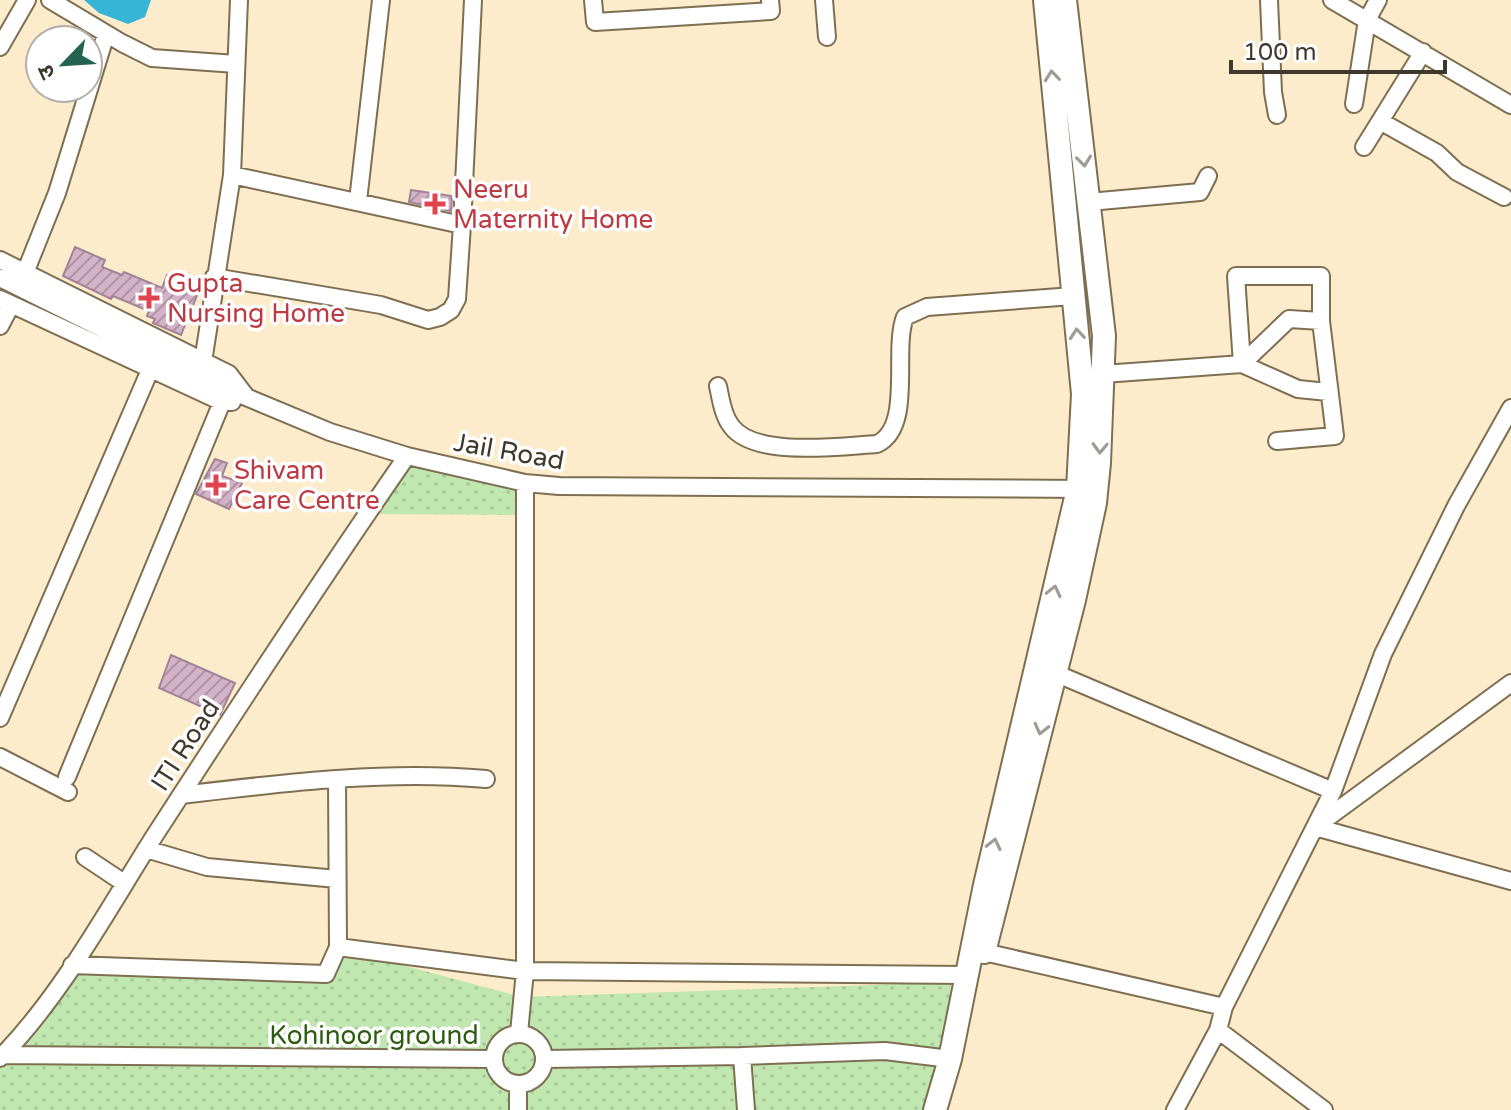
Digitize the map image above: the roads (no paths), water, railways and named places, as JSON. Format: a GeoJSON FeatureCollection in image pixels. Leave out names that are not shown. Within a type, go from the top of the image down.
{"type":"FeatureCollection","features":[{"type":"Feature","properties":{"kind":"main road"},"geometry":{"type":"LineString","coordinates":[[935,1110],[950,1059],[988,869],[1087,489],[1083,394],[1045,0]]}},
{"type":"Feature","properties":{"kind":"main road"},"geometry":{"type":"LineString","coordinates":[[966,975],[984,952],[1055,673],[1087,489],[1103,374],[1104,336],[1065,0]]}},
{"type":"Feature","properties":{"kind":"street"},"geometry":{"type":"LineString","coordinates":[[0,47],[5,28],[27,0]]}},
{"type":"Feature","properties":{"kind":"street"},"geometry":{"type":"LineString","coordinates":[[50,0],[152,58],[236,64]]}},
{"type":"Feature","properties":{"kind":"street"},"geometry":{"type":"LineString","coordinates":[[203,362],[232,175],[239,0]]}},
{"type":"Feature","properties":{"kind":"street"},"geometry":{"type":"LineString","coordinates":[[358,201],[381,0]]}},
{"type":"Feature","properties":{"kind":"street"},"geometry":{"type":"LineString","coordinates":[[214,277],[381,305],[428,320],[451,310],[457,299],[473,0]]}},
{"type":"Feature","properties":{"kind":"street"},"geometry":{"type":"LineString","coordinates":[[593,0],[595,22],[771,11],[770,0]]}},
{"type":"Feature","properties":{"kind":"street"},"geometry":{"type":"LineString","coordinates":[[824,0],[827,37]]}},
{"type":"Feature","properties":{"kind":"street"},"geometry":{"type":"LineString","coordinates":[[1269,0],[1277,115]]}},
{"type":"Feature","properties":{"kind":"street"},"geometry":{"type":"LineString","coordinates":[[1332,0],[1511,105]]}},
{"type":"Feature","properties":{"kind":"street"},"geometry":{"type":"LineString","coordinates":[[1354,104],[1367,20],[1378,0]]}},
{"type":"Feature","properties":{"kind":"street"},"geometry":{"type":"LineString","coordinates":[[25,273],[57,193],[106,34]]}},
{"type":"Feature","properties":{"kind":"street"},"geometry":{"type":"LineString","coordinates":[[1364,147],[1423,52]]}},
{"type":"Feature","properties":{"kind":"street"},"geometry":{"type":"LineString","coordinates":[[1380,121],[1437,153],[1457,172],[1504,197]]}},
{"type":"Feature","properties":{"kind":"street"},"geometry":{"type":"LineString","coordinates":[[232,175],[462,225]]}},
{"type":"Feature","properties":{"kind":"street"},"geometry":{"type":"LineString","coordinates":[[1089,202],[1200,192],[1208,176]]}},
{"type":"Feature","properties":{"kind":"street"},"geometry":{"type":"LineString","coordinates":[[0,260],[229,374],[254,400]]}},
{"type":"Feature","properties":{"kind":"street"},"geometry":{"type":"LineString","coordinates":[[1242,364],[1236,276],[1321,276],[1321,321],[1335,436],[1277,441]]}},
{"type":"Feature","properties":{"kind":"street","name":"Jail Road"},"geometry":{"type":"LineString","coordinates":[[0,278],[210,382],[330,432],[407,456],[525,483],[559,486],[1087,489]]}},
{"type":"Feature","properties":{"kind":"street"},"geometry":{"type":"LineString","coordinates":[[718,386],[725,415],[733,429],[756,442],[803,448],[877,444],[887,440],[892,433],[897,411],[902,323],[905,317],[927,307],[1073,296]]}},
{"type":"Feature","properties":{"kind":"street"},"geometry":{"type":"LineString","coordinates":[[0,326],[6,302],[222,402],[254,400]]}},
{"type":"Feature","properties":{"kind":"street"},"geometry":{"type":"LineString","coordinates":[[1242,364],[1289,319],[1321,321]]}},
{"type":"Feature","properties":{"kind":"street"},"geometry":{"type":"LineString","coordinates":[[1103,374],[1242,364],[1298,389],[1328,392]]}},
{"type":"Feature","properties":{"kind":"street"},"geometry":{"type":"LineString","coordinates":[[0,718],[150,370]]}},
{"type":"Feature","properties":{"kind":"street"},"geometry":{"type":"LineString","coordinates":[[0,757],[67,784],[222,402]]}},
{"type":"Feature","properties":{"kind":"street"},"geometry":{"type":"LineString","coordinates":[[1175,1110],[1218,1030],[1224,1007],[1333,791],[1383,654],[1456,506],[1511,408]]}},
{"type":"Feature","properties":{"kind":"street","name":"ITI Road"},"geometry":{"type":"LineString","coordinates":[[2,1057],[23,1034],[72,965],[309,596],[407,456]]}},
{"type":"Feature","properties":{"kind":"street"},"geometry":{"type":"LineString","coordinates":[[519,1033],[525,971],[525,483]]}},
{"type":"Feature","properties":{"kind":"street"},"geometry":{"type":"LineString","coordinates":[[1055,673],[1333,791]]}},
{"type":"Feature","properties":{"kind":"street"},"geometry":{"type":"LineString","coordinates":[[1315,827],[1511,683]]}},
{"type":"Feature","properties":{"kind":"street"},"geometry":{"type":"LineString","coordinates":[[181,795],[337,779],[445,776],[486,779]]}},
{"type":"Feature","properties":{"kind":"street"},"geometry":{"type":"LineString","coordinates":[[72,965],[326,974],[338,947],[337,779]]}},
{"type":"Feature","properties":{"kind":"street"},"geometry":{"type":"LineString","coordinates":[[1315,827],[1511,881]]}},
{"type":"Feature","properties":{"kind":"street"},"geometry":{"type":"LineString","coordinates":[[146,849],[207,867],[337,879]]}},
{"type":"Feature","properties":{"kind":"street"},"geometry":{"type":"LineString","coordinates":[[85,857],[124,883]]}},
{"type":"Feature","properties":{"kind":"street"},"geometry":{"type":"LineString","coordinates":[[338,947],[525,971],[966,975]]}},
{"type":"Feature","properties":{"kind":"street"},"geometry":{"type":"LineString","coordinates":[[984,952],[1224,1007]]}},
{"type":"Feature","properties":{"kind":"street"},"geometry":{"type":"LineString","coordinates":[[1218,1030],[1324,1110]]}},
{"type":"Feature","properties":{"kind":"street"},"geometry":{"type":"LineString","coordinates":[[519,1033],[537,1041],[545,1059],[537,1077],[529,1083],[518,1084],[501,1077],[495,1069],[494,1059],[495,1049],[501,1041],[519,1033]]}},
{"type":"Feature","properties":{"kind":"street"},"geometry":{"type":"LineString","coordinates":[[545,1059],[885,1051],[950,1059]]}},
{"type":"Feature","properties":{"kind":"street"},"geometry":{"type":"LineString","coordinates":[[742,1056],[746,1110]]}},
{"type":"Feature","properties":{"kind":"street"},"geometry":{"type":"LineString","coordinates":[[2,1057],[494,1059]]}},
{"type":"Feature","properties":{"kind":"street"},"geometry":{"type":"LineString","coordinates":[[518,1084],[518,1110]]}},
{"type":"Feature","properties":{"kind":"water"},"geometry":{"type":"Polygon","coordinates":[[[84,0],[151,0],[145,17],[128,24],[99,13],[84,0]]]}},
{"type":"Feature","properties":{"kind":"place","name":"Neeru Maternity Home"},"geometry":{"type":"Point","coordinates":[435,204]}},
{"type":"Feature","properties":{"kind":"place","name":"Gupta Nursing Home"},"geometry":{"type":"Point","coordinates":[149,298]}},
{"type":"Feature","properties":{"kind":"place","name":"Shivam Care Centre"},"geometry":{"type":"Point","coordinates":[216,485]}},
{"type":"Feature","properties":{"kind":"park label","name":"Kohinoor ground"},"geometry":{"type":"Point","coordinates":[374,1035]}}]}
